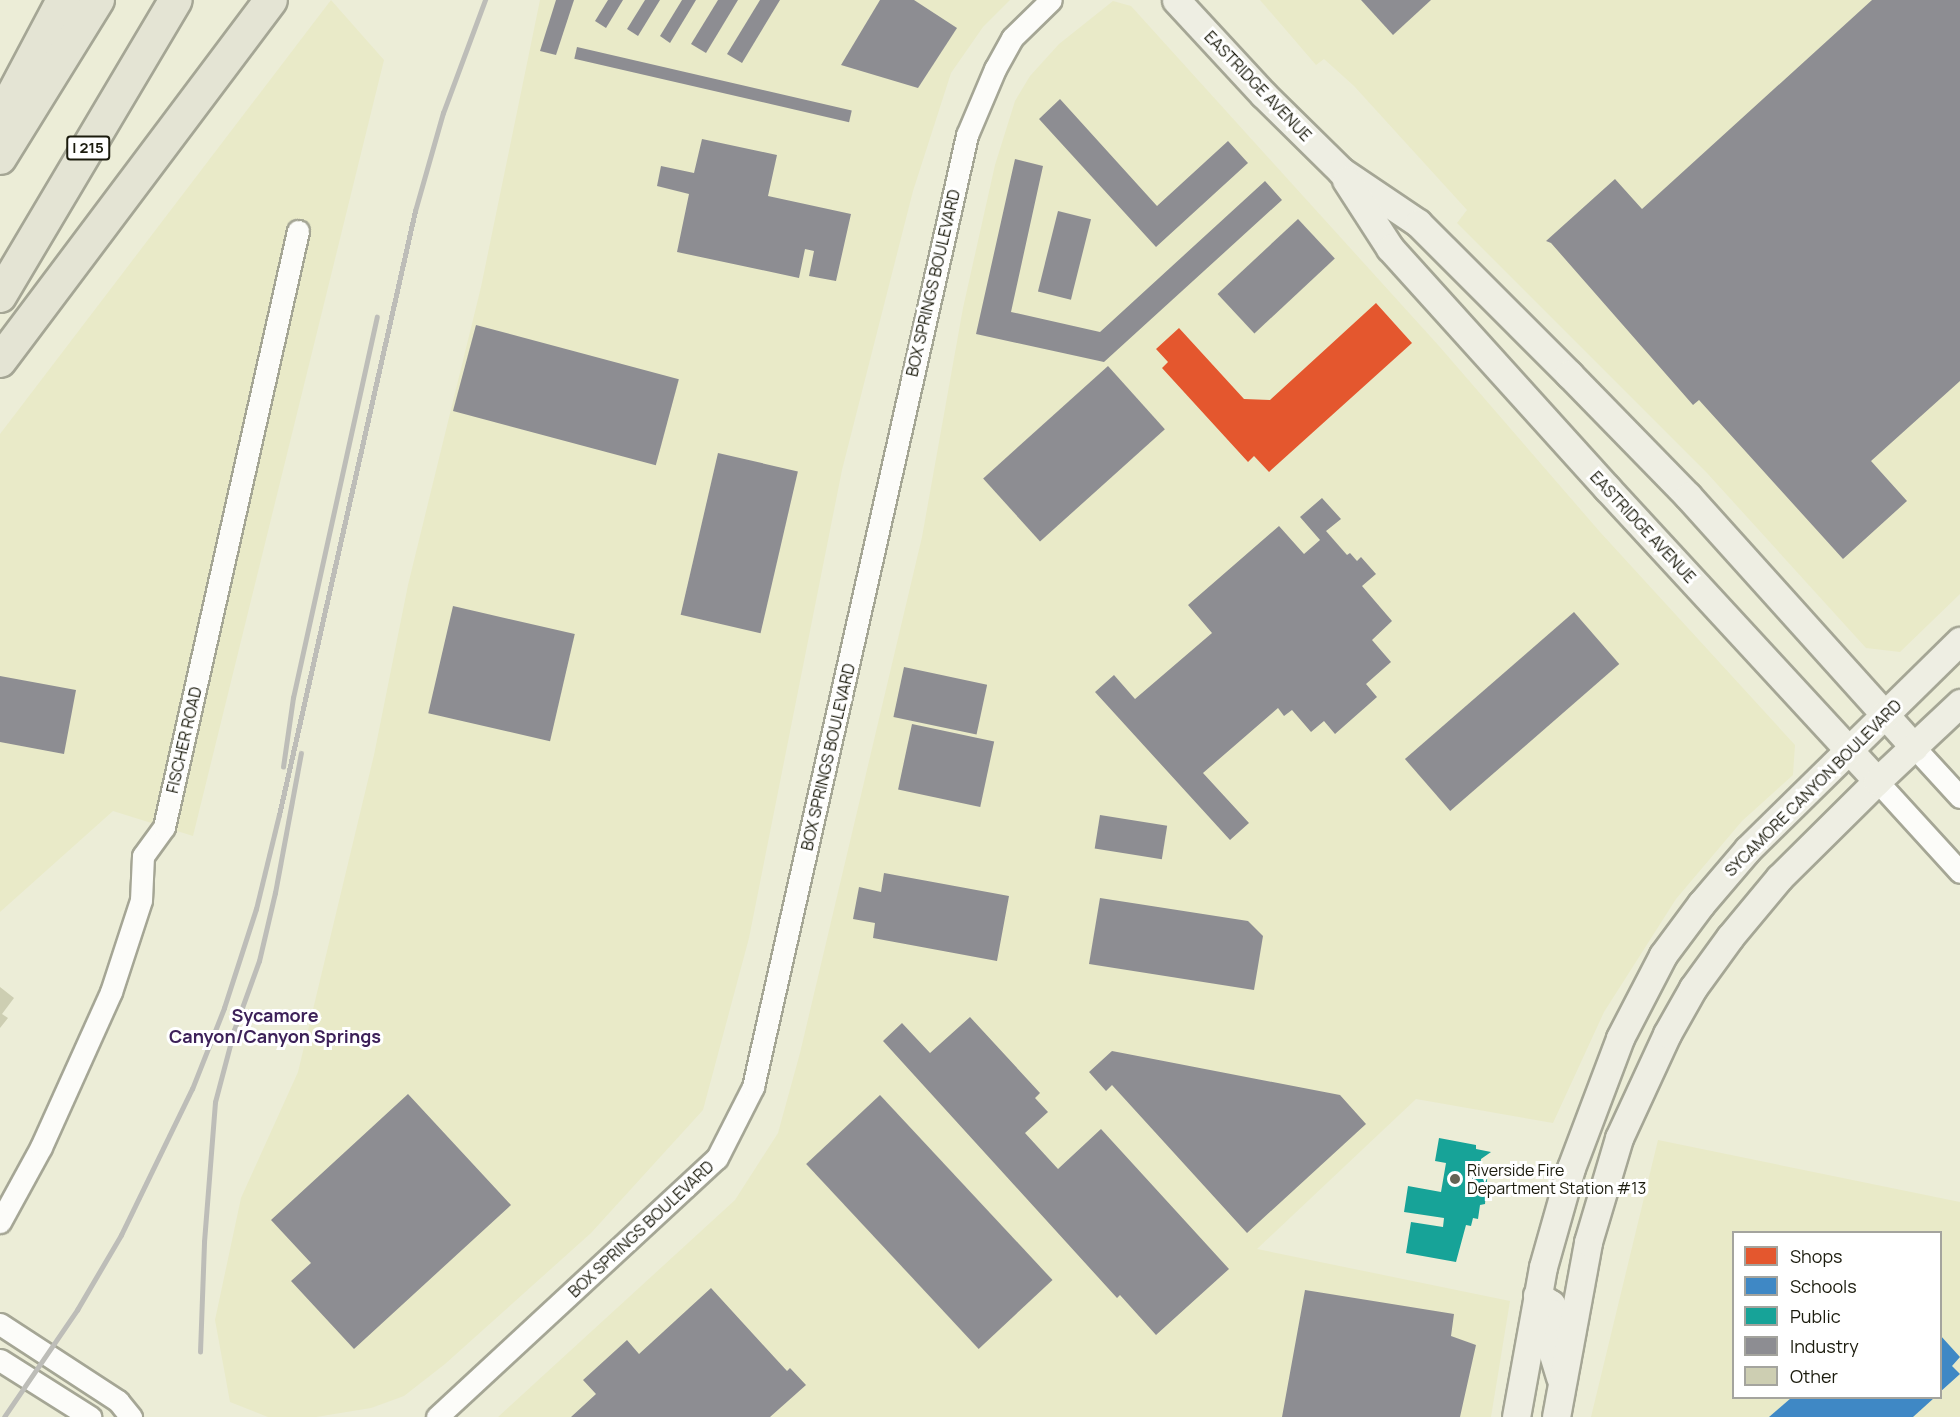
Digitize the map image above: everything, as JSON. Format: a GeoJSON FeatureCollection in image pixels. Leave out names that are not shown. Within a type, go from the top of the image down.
{"type":"FeatureCollection","features":[{"type":"Feature","properties":{"kind":"highway"},"geometry":{"type":"LineString","coordinates":[[0,119],[63,0]]}},
{"type":"Feature","properties":{"kind":"highway"},"geometry":{"type":"LineString","coordinates":[[0,158],[98,0]]}},
{"type":"Feature","properties":{"kind":"highway","name":"I 215"},"geometry":{"type":"LineString","coordinates":[[0,296],[176,0]]}},
{"type":"Feature","properties":{"kind":"highway"},"geometry":{"type":"LineString","coordinates":[[0,361],[271,0]]}},
{"type":"Feature","properties":{"kind":"main road","name":"EASTRIDGE AVENUE"},"geometry":{"type":"LineString","coordinates":[[1176,0],[1263,94],[1341,171],[1419,223],[1688,496],[1914,747]]}},
{"type":"Feature","properties":{"kind":"main road","name":"EASTRIDGE AVENUE"},"geometry":{"type":"LineString","coordinates":[[1341,171],[1390,248],[1606,488],[1877,781]]}},
{"type":"Feature","properties":{"kind":"main road","name":"SYCAMORE CANYON BOULEVARD"},"geometry":{"type":"LineString","coordinates":[[1516,1417],[1537,1295],[1551,1231],[1585,1124],[1620,1038],[1663,955],[1701,904],[1748,849],[1960,641]]}},
{"type":"Feature","properties":{"kind":"main road"},"geometry":{"type":"LineString","coordinates":[[1556,1417],[1588,1242],[1618,1138],[1668,1034],[1710,962],[1779,878],[1877,781],[1960,704]]}},
{"type":"Feature","properties":{"kind":"main road"},"geometry":{"type":"LineString","coordinates":[[1537,1295],[1551,1304],[1554,1312],[1549,1341],[1562,1384]]}},
{"type":"Feature","properties":{"kind":"street","name":"BOX SPRINGS BOULEVARD"},"geometry":{"type":"LineString","coordinates":[[437,1417],[717,1158],[753,1087],[967,135],[995,69],[1012,38],[1052,0]]}},
{"type":"Feature","properties":{"kind":"street","name":"FISCHER ROAD"},"geometry":{"type":"LineString","coordinates":[[0,1222],[41,1147],[111,992],[141,900],[143,856],[164,827],[298,231]]}},
{"type":"Feature","properties":{"kind":"street","name":"EASTRIDGE AVENUE"},"geometry":{"type":"LineString","coordinates":[[1914,747],[1960,797]]}},
{"type":"Feature","properties":{"kind":"street","name":"EASTRIDGE AVENUE"},"geometry":{"type":"LineString","coordinates":[[1877,781],[1960,872]]}},
{"type":"Feature","properties":{"kind":"street"},"geometry":{"type":"LineString","coordinates":[[0,1324],[118,1401],[131,1417]]}},
{"type":"Feature","properties":{"kind":"street"},"geometry":{"type":"LineString","coordinates":[[0,1360],[90,1417]]}},
{"type":"Feature","properties":{"kind":"shaded area"},"geometry":{"type":"Polygon","coordinates":[[[331,0],[384,60],[193,836],[113,811],[0,912],[0,434],[331,0]]]}},
{"type":"Feature","properties":{"kind":"shaded area"},"geometry":{"type":"Polygon","coordinates":[[[540,0],[1010,0],[983,27],[951,73],[913,191],[842,470],[749,938],[703,1110],[591,1233],[445,1364],[404,1396],[371,1408],[316,1417],[268,1417],[230,1402],[215,1320],[241,1198],[298,1072],[374,755],[408,585],[481,287],[540,0]]]}},
{"type":"Feature","properties":{"kind":"shaded area"},"geometry":{"type":"Polygon","coordinates":[[[1260,0],[1960,0],[1960,594],[1900,652],[1866,648],[1707,473],[1457,223],[1467,210],[1354,86],[1324,59],[1316,65],[1260,0]]]}},
{"type":"Feature","properties":{"kind":"shaded area"},"geometry":{"type":"Polygon","coordinates":[[[1113,1],[1131,6],[1439,346],[1600,532],[1795,745],[1793,775],[1742,821],[1676,899],[1604,1012],[1553,1123],[1416,1099],[1257,1249],[1510,1301],[1491,1417],[498,1417],[735,1200],[778,1133],[800,1053],[922,537],[963,308],[995,165],[1015,101],[1030,76],[1059,44],[1113,1]]]}},
{"type":"Feature","properties":{"kind":"shaded area"},"geometry":{"type":"Polygon","coordinates":[[[1658,1140],[1960,1202],[1960,1417],[1591,1417],[1658,1140]]]}},
{"type":"Feature","properties":{"kind":"building: Shops"},"geometry":{"type":"Polygon","coordinates":[[[1376,303],[1412,343],[1269,472],[1254,456],[1248,462],[1162,368],[1168,362],[1156,349],[1179,328],[1244,399],[1270,400],[1376,303]]]}},
{"type":"Feature","properties":{"kind":"building: Schools"},"geometry":{"type":"Polygon","coordinates":[[[1942,1337],[1960,1357],[1952,1366],[1960,1374],[1942,1390],[1942,1337]]]}},
{"type":"Feature","properties":{"kind":"building: Schools"},"geometry":{"type":"Polygon","coordinates":[[[1790,1399],[1933,1399],[1913,1417],[1769,1417],[1790,1399]]]}},
{"type":"Feature","properties":{"kind":"building: Public"},"geometry":{"type":"Polygon","coordinates":[[[1439,1138],[1476,1145],[1476,1149],[1491,1152],[1481,1159],[1480,1168],[1488,1169],[1485,1204],[1480,1205],[1478,1219],[1473,1218],[1471,1226],[1466,1225],[1456,1262],[1406,1253],[1411,1222],[1443,1227],[1444,1218],[1404,1212],[1408,1186],[1441,1192],[1446,1163],[1435,1161],[1439,1138]]]}},
{"type":"Feature","properties":{"kind":"building: Industry"},"geometry":{"type":"Polygon","coordinates":[[[556,0],[574,0],[556,55],[540,51],[556,0]]]}},
{"type":"Feature","properties":{"kind":"building: Industry"},"geometry":{"type":"Polygon","coordinates":[[[608,0],[623,0],[606,28],[595,21],[608,0]]]}},
{"type":"Feature","properties":{"kind":"building: Industry"},"geometry":{"type":"Polygon","coordinates":[[[645,0],[660,0],[638,36],[627,29],[645,0]]]}},
{"type":"Feature","properties":{"kind":"building: Industry"},"geometry":{"type":"Polygon","coordinates":[[[682,0],[696,0],[670,43],[660,36],[682,0]]]}},
{"type":"Feature","properties":{"kind":"building: Industry"},"geometry":{"type":"Polygon","coordinates":[[[718,0],[738,0],[706,53],[691,44],[718,0]]]}},
{"type":"Feature","properties":{"kind":"building: Industry"},"geometry":{"type":"Polygon","coordinates":[[[760,0],[780,0],[742,63],[727,54],[760,0]]]}},
{"type":"Feature","properties":{"kind":"building: Industry"},"geometry":{"type":"Polygon","coordinates":[[[880,0],[914,0],[957,28],[918,88],[841,65],[880,0]]]}},
{"type":"Feature","properties":{"kind":"building: Industry"},"geometry":{"type":"Polygon","coordinates":[[[1361,0],[1431,0],[1393,35],[1361,0]]]}},
{"type":"Feature","properties":{"kind":"building: Industry"},"geometry":{"type":"Polygon","coordinates":[[[1872,0],[1960,0],[1960,381],[1871,461],[1907,501],[1843,559],[1699,400],[1693,405],[1551,243],[1546,241],[1615,179],[1642,209],[1872,0]]]}},
{"type":"Feature","properties":{"kind":"building: Industry"},"geometry":{"type":"Polygon","coordinates":[[[577,47],[852,110],[849,122],[574,59],[577,47]]]}},
{"type":"Feature","properties":{"kind":"building: Industry"},"geometry":{"type":"Polygon","coordinates":[[[1060,99],[1157,206],[1228,141],[1248,163],[1156,247],[1039,119],[1060,99]]]}},
{"type":"Feature","properties":{"kind":"building: Industry"},"geometry":{"type":"Polygon","coordinates":[[[702,139],[777,155],[768,196],[851,214],[836,281],[809,276],[814,251],[805,249],[799,278],[677,252],[689,194],[657,186],[661,166],[694,173],[702,139]]]}},
{"type":"Feature","properties":{"kind":"building: Industry"},"geometry":{"type":"Polygon","coordinates":[[[1015,159],[1043,166],[1011,312],[1100,332],[1265,181],[1282,200],[1104,362],[976,334],[1015,159]]]}},
{"type":"Feature","properties":{"kind":"building: Industry"},"geometry":{"type":"Polygon","coordinates":[[[1058,211],[1091,219],[1071,300],[1038,292],[1058,211]]]}},
{"type":"Feature","properties":{"kind":"building: Industry"},"geometry":{"type":"Polygon","coordinates":[[[1298,219],[1335,258],[1254,334],[1218,294],[1298,219]]]}},
{"type":"Feature","properties":{"kind":"building: Industry"},"geometry":{"type":"Polygon","coordinates":[[[476,325],[679,379],[656,465],[453,411],[476,325]]]}},
{"type":"Feature","properties":{"kind":"building: Industry"},"geometry":{"type":"Polygon","coordinates":[[[1108,366],[1165,429],[1040,542],[983,478],[1108,366]]]}},
{"type":"Feature","properties":{"kind":"building: Industry"},"geometry":{"type":"Polygon","coordinates":[[[718,453],[798,471],[761,633],[681,615],[718,453]]]}},
{"type":"Feature","properties":{"kind":"building: Industry"},"geometry":{"type":"Polygon","coordinates":[[[1322,498],[1341,519],[1326,531],[1347,555],[1350,553],[1357,561],[1361,557],[1376,574],[1362,586],[1392,621],[1372,640],[1391,662],[1366,684],[1377,697],[1335,734],[1324,721],[1311,732],[1292,710],[1284,716],[1278,708],[1203,773],[1249,823],[1230,840],[1095,692],[1114,675],[1135,699],[1212,633],[1188,605],[1279,526],[1304,554],[1320,540],[1300,517],[1322,498]]]}},
{"type":"Feature","properties":{"kind":"building: Industry"},"geometry":{"type":"Polygon","coordinates":[[[453,606],[575,634],[550,741],[428,713],[453,606]]]}},
{"type":"Feature","properties":{"kind":"building: Industry"},"geometry":{"type":"Polygon","coordinates":[[[1574,612],[1619,664],[1450,811],[1405,759],[1574,612]]]}},
{"type":"Feature","properties":{"kind":"building: Industry"},"geometry":{"type":"Polygon","coordinates":[[[904,667],[987,685],[977,735],[893,717],[904,667]]]}},
{"type":"Feature","properties":{"kind":"building: Industry"},"geometry":{"type":"Polygon","coordinates":[[[0,676],[76,690],[64,754],[0,742],[0,676]]]}},
{"type":"Feature","properties":{"kind":"building: Industry"},"geometry":{"type":"Polygon","coordinates":[[[912,724],[994,741],[980,807],[898,790],[912,724]]]}},
{"type":"Feature","properties":{"kind":"building: Industry"},"geometry":{"type":"Polygon","coordinates":[[[1100,815],[1167,826],[1162,859],[1095,849],[1100,815]]]}},
{"type":"Feature","properties":{"kind":"building: Industry"},"geometry":{"type":"Polygon","coordinates":[[[884,873],[1009,896],[997,961],[873,938],[875,923],[853,919],[859,887],[881,892],[884,873]]]}},
{"type":"Feature","properties":{"kind":"building: Industry"},"geometry":{"type":"Polygon","coordinates":[[[1100,898],[1248,921],[1263,936],[1254,990],[1089,964],[1100,898]]]}},
{"type":"Feature","properties":{"kind":"building: Industry"},"geometry":{"type":"Polygon","coordinates":[[[970,1017],[1040,1093],[1035,1098],[1048,1112],[1025,1133],[1058,1169],[1101,1129],[1229,1269],[1156,1335],[1120,1295],[1117,1298],[883,1041],[902,1023],[930,1053],[970,1017]]]}},
{"type":"Feature","properties":{"kind":"building: Industry"},"geometry":{"type":"Polygon","coordinates":[[[1112,1051],[1340,1095],[1366,1124],[1247,1233],[1112,1085],[1106,1091],[1089,1072],[1112,1051]]]}},
{"type":"Feature","properties":{"kind":"building: Industry"},"geometry":{"type":"Polygon","coordinates":[[[408,1094],[511,1205],[354,1349],[291,1281],[311,1263],[271,1220],[408,1094]]]}},
{"type":"Feature","properties":{"kind":"building: Industry"},"geometry":{"type":"Polygon","coordinates":[[[880,1095],[1053,1280],[979,1349],[806,1164],[880,1095]]]}},
{"type":"Feature","properties":{"kind":"building: Industry"},"geometry":{"type":"Polygon","coordinates":[[[711,1288],[787,1371],[790,1368],[806,1385],[770,1417],[571,1417],[596,1394],[583,1380],[627,1340],[639,1354],[711,1288]]]}},
{"type":"Feature","properties":{"kind":"building: Industry"},"geometry":{"type":"Polygon","coordinates":[[[1305,1290],[1454,1314],[1451,1336],[1476,1345],[1460,1417],[1282,1417],[1305,1290]]]}},
{"type":"Feature","properties":{"kind":"building: Other"},"geometry":{"type":"Polygon","coordinates":[[[0,987],[14,998],[2,1014],[8,1018],[0,1028],[0,987]]]}},
{"type":"Feature","properties":{"kind":"railway"},"geometry":{"type":"LineString","coordinates":[[4,1417],[77,1310],[121,1235],[192,1089],[224,1008],[256,909],[279,815],[415,211],[443,113],[485,0]]}},
{"type":"Feature","properties":{"kind":"railway"},"geometry":{"type":"LineString","coordinates":[[283,767],[293,698],[377,317]]}},
{"type":"Feature","properties":{"kind":"railway"},"geometry":{"type":"LineString","coordinates":[[200,1352],[204,1242],[215,1102],[234,1030],[259,961],[275,893],[301,753]]}},
{"type":"Feature","properties":{"kind":"place","name":"Riverside Fire Department Station #13"},"geometry":{"type":"Point","coordinates":[1455,1179]}},
{"type":"Feature","properties":{"kind":"district","name":"Sycamore Canyon/Canyon Springs"},"geometry":{"type":"Point","coordinates":[275,1026]}}]}
